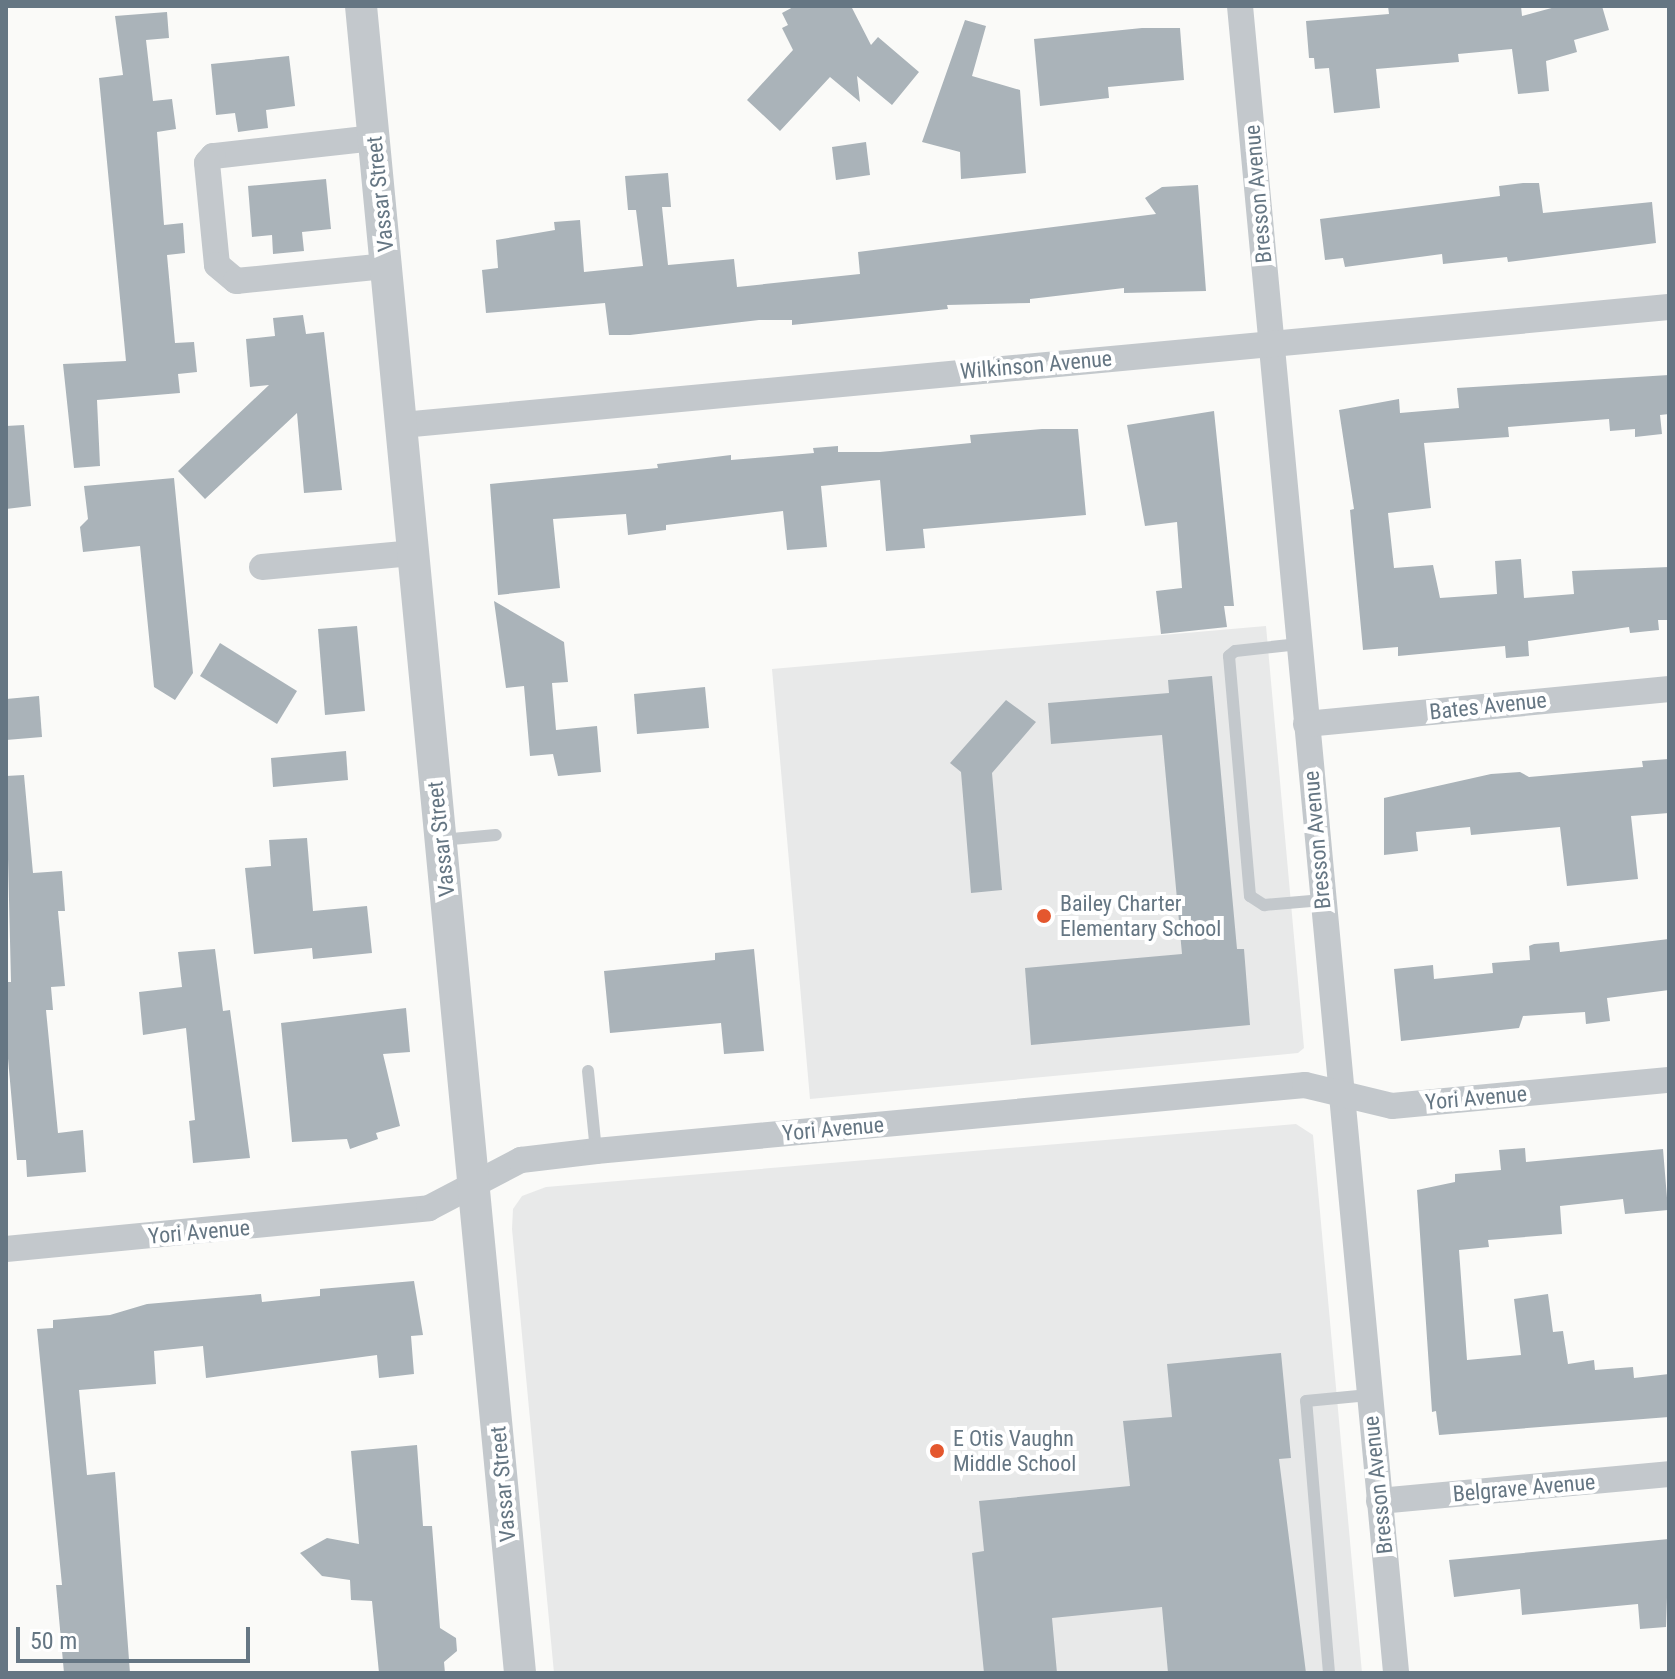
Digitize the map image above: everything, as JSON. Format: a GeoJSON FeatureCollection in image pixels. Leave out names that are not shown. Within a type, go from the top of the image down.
{"type":"FeatureCollection","features":[{"type":"Feature","properties":{"kind":"street","name":"Vassar Street"},"geometry":{"type":"LineString","coordinates":[[361,6],[520,1673]]}},
{"type":"Feature","properties":{"kind":"street","name":"Bresson Avenue"},"geometry":{"type":"LineString","coordinates":[[1240,6],[1396,1673]]}},
{"type":"Feature","properties":{"kind":"street"},"geometry":{"type":"LineString","coordinates":[[374,138],[213,156],[207,163],[217,265],[236,281],[387,266]]}},
{"type":"Feature","properties":{"kind":"street","name":"Wilkinson Avenue"},"geometry":{"type":"LineString","coordinates":[[402,425],[1669,307]]}},
{"type":"Feature","properties":{"kind":"street"},"geometry":{"type":"LineString","coordinates":[[262,567],[414,553]]}},
{"type":"Feature","properties":{"kind":"street","name":"Bates Avenue"},"geometry":{"type":"LineString","coordinates":[[1306,724],[1669,689]]}},
{"type":"Feature","properties":{"kind":"street","name":"Yori Avenue"},"geometry":{"type":"LineString","coordinates":[[6,1249],[417,1210],[521,1160],[596,1151],[1305,1085],[1392,1106],[1669,1080]]}},
{"type":"Feature","properties":{"kind":"street","name":"Belgrave Avenue"},"geometry":{"type":"LineString","coordinates":[[1379,1501],[1669,1474]]}},
{"type":"Feature","properties":{"kind":"lane"},"geometry":{"type":"LineString","coordinates":[[1299,644],[1235,651],[1229,656],[1248,880],[1256,903],[1323,900]]}},
{"type":"Feature","properties":{"kind":"lane"},"geometry":{"type":"LineString","coordinates":[[441,840],[496,835]]}},
{"type":"Feature","properties":{"kind":"lane"},"geometry":{"type":"LineString","coordinates":[[588,1071],[596,1151]]}},
{"type":"Feature","properties":{"kind":"lane"},"geometry":{"type":"LineString","coordinates":[[1329,1673],[1306,1401],[1369,1395]]}},
{"type":"Feature","properties":{"kind":"shaded area","name":"Bailey Charter Elementary School"},"geometry":{"type":"Polygon","coordinates":[[[1266,626],[1304,1048],[1298,1053],[810,1099],[772,669],[1266,626]]]}},
{"type":"Feature","properties":{"kind":"shaded area","name":"E Otis Vaughn Middle School"},"geometry":{"type":"Polygon","coordinates":[[[1296,1124],[1313,1135],[1362,1673],[554,1673],[512,1229],[513,1209],[522,1196],[546,1187],[1296,1124]]]}},
{"type":"Feature","properties":{"kind":"building"},"geometry":{"type":"Polygon","coordinates":[[[795,6],[851,6],[871,45],[878,37],[919,72],[892,105],[857,76],[860,102],[830,77],[780,131],[747,100],[793,50],[782,28],[788,25],[782,13],[795,6]]]}},
{"type":"Feature","properties":{"kind":"building"},"geometry":{"type":"Polygon","coordinates":[[[1388,6],[1521,6],[1522,16],[1559,6],[1602,6],[1609,30],[1574,40],[1577,52],[1546,61],[1549,91],[1518,94],[1512,49],[1458,54],[1459,62],[1376,69],[1380,108],[1334,113],[1329,68],[1315,69],[1314,58],[1309,58],[1306,21],[1389,14],[1388,6]]]}},
{"type":"Feature","properties":{"kind":"building"},"geometry":{"type":"Polygon","coordinates":[[[167,12],[169,38],[146,40],[153,101],[172,99],[176,129],[157,132],[164,225],[183,223],[185,253],[167,255],[175,343],[194,342],[197,372],[178,374],[180,393],[97,400],[100,466],[74,468],[63,364],[126,361],[99,78],[123,75],[115,16],[167,12]]]}},
{"type":"Feature","properties":{"kind":"building"},"geometry":{"type":"Polygon","coordinates":[[[965,20],[986,26],[972,76],[1020,90],[1026,173],[961,179],[960,152],[922,142],[965,20]]]}},
{"type":"Feature","properties":{"kind":"building"},"geometry":{"type":"Polygon","coordinates":[[[1142,28],[1180,28],[1184,80],[1108,87],[1109,98],[1040,106],[1034,39],[1142,28]]]}},
{"type":"Feature","properties":{"kind":"building"},"geometry":{"type":"Polygon","coordinates":[[[289,56],[295,106],[266,110],[268,128],[238,132],[235,113],[216,115],[211,64],[289,56]]]}},
{"type":"Feature","properties":{"kind":"building"},"geometry":{"type":"Polygon","coordinates":[[[866,142],[870,175],[836,180],[832,147],[866,142]]]}},
{"type":"Feature","properties":{"kind":"building"},"geometry":{"type":"Polygon","coordinates":[[[668,173],[671,207],[662,207],[668,265],[734,259],[737,287],[860,274],[858,252],[1156,214],[1145,198],[1162,187],[1198,185],[1206,291],[1124,293],[1124,288],[1030,299],[1030,303],[947,305],[948,309],[792,325],[792,320],[759,320],[630,335],[609,335],[605,303],[486,313],[482,270],[498,268],[496,240],[555,230],[554,222],[580,220],[584,272],[643,266],[636,210],[628,210],[625,176],[668,173]]]}},
{"type":"Feature","properties":{"kind":"building"},"geometry":{"type":"Polygon","coordinates":[[[326,179],[331,229],[302,232],[304,251],[273,254],[272,235],[252,237],[248,186],[326,179]]]}},
{"type":"Feature","properties":{"kind":"building"},"geometry":{"type":"Polygon","coordinates":[[[1539,183],[1543,213],[1652,202],[1656,243],[1508,262],[1507,257],[1443,264],[1442,254],[1345,267],[1343,258],[1325,260],[1320,219],[1500,196],[1499,186],[1539,183]]]}},
{"type":"Feature","properties":{"kind":"building"},"geometry":{"type":"Polygon","coordinates":[[[303,315],[306,334],[324,332],[342,490],[304,493],[297,413],[205,499],[178,471],[269,385],[250,387],[246,339],[275,336],[273,318],[303,315]]]}},
{"type":"Feature","properties":{"kind":"building"},"geometry":{"type":"Polygon","coordinates":[[[1669,375],[1669,414],[1660,415],[1662,434],[1635,437],[1635,429],[1610,431],[1609,419],[1508,427],[1509,437],[1424,443],[1431,508],[1388,513],[1394,568],[1433,565],[1440,598],[1497,594],[1495,561],[1521,559],[1524,598],[1574,594],[1572,571],[1669,567],[1669,620],[1658,620],[1659,630],[1630,633],[1629,627],[1528,641],[1529,656],[1506,658],[1505,646],[1398,656],[1398,647],[1363,650],[1350,510],[1354,509],[1339,410],[1399,399],[1400,413],[1459,408],[1457,388],[1669,375]]]}},
{"type":"Feature","properties":{"kind":"building"},"geometry":{"type":"Polygon","coordinates":[[[1214,411],[1234,606],[1224,606],[1227,627],[1161,634],[1156,591],[1182,588],[1177,522],[1145,526],[1127,425],[1214,411]]]}},
{"type":"Feature","properties":{"kind":"building"},"geometry":{"type":"Polygon","coordinates":[[[24,425],[31,506],[6,509],[6,426],[24,425]]]}},
{"type":"Feature","properties":{"kind":"building"},"geometry":{"type":"Polygon","coordinates":[[[1078,429],[1086,515],[923,529],[925,548],[886,551],[880,480],[821,486],[827,547],[787,550],[783,511],[666,525],[666,530],[628,535],[626,514],[553,519],[560,588],[498,595],[490,484],[658,468],[657,464],[731,455],[731,460],[814,453],[813,448],[838,446],[838,452],[880,452],[971,443],[970,435],[1078,429]]]}},
{"type":"Feature","properties":{"kind":"building"},"geometry":{"type":"Polygon","coordinates":[[[174,478],[193,673],[175,700],[154,687],[140,546],[83,552],[80,527],[88,519],[84,486],[174,478]]]}},
{"type":"Feature","properties":{"kind":"building"},"geometry":{"type":"Polygon","coordinates":[[[494,601],[564,642],[568,682],[552,683],[556,730],[597,726],[601,772],[558,776],[553,754],[530,756],[524,686],[506,688],[494,601]]]}},
{"type":"Feature","properties":{"kind":"building"},"geometry":{"type":"Polygon","coordinates":[[[357,626],[365,711],[325,715],[318,629],[357,626]]]}},
{"type":"Feature","properties":{"kind":"building"},"geometry":{"type":"Polygon","coordinates":[[[220,643],[297,691],[277,724],[200,676],[220,643]]]}},
{"type":"Feature","properties":{"kind":"building"},"geometry":{"type":"Polygon","coordinates":[[[1212,676],[1237,949],[1244,949],[1250,1025],[1031,1045],[1025,968],[1182,954],[1162,735],[1051,744],[1048,703],[1169,693],[1168,680],[1212,676]]]}},
{"type":"Feature","properties":{"kind":"building"},"geometry":{"type":"Polygon","coordinates":[[[705,687],[709,728],[637,734],[634,694],[705,687]]]}},
{"type":"Feature","properties":{"kind":"building"},"geometry":{"type":"Polygon","coordinates":[[[39,696],[42,737],[6,740],[6,699],[39,696]]]}},
{"type":"Feature","properties":{"kind":"building"},"geometry":{"type":"Polygon","coordinates":[[[1006,700],[1036,722],[992,773],[1002,890],[971,893],[961,772],[950,763],[1006,700]]]}},
{"type":"Feature","properties":{"kind":"building"},"geometry":{"type":"Polygon","coordinates":[[[346,751],[348,780],[273,787],[271,758],[346,751]]]}},
{"type":"Feature","properties":{"kind":"building"},"geometry":{"type":"Polygon","coordinates":[[[1669,759],[1669,813],[1631,816],[1638,879],[1567,886],[1560,827],[1471,835],[1470,827],[1416,832],[1418,851],[1384,855],[1384,798],[1491,774],[1520,772],[1529,777],[1643,767],[1642,761],[1669,759]]]}},
{"type":"Feature","properties":{"kind":"building"},"geometry":{"type":"Polygon","coordinates":[[[24,775],[33,873],[62,871],[65,911],[58,911],[65,986],[51,987],[53,1010],[46,1010],[58,1133],[83,1130],[86,1172],[27,1177],[26,1160],[17,1160],[6,1036],[6,982],[11,982],[6,776],[24,775]]]}},
{"type":"Feature","properties":{"kind":"building"},"geometry":{"type":"Polygon","coordinates":[[[307,838],[313,911],[367,906],[372,953],[313,959],[312,948],[254,954],[245,868],[271,866],[269,840],[307,838]]]}},
{"type":"Feature","properties":{"kind":"building"},"geometry":{"type":"Polygon","coordinates":[[[1669,939],[1669,990],[1607,998],[1610,1021],[1586,1024],[1585,1012],[1523,1016],[1519,1028],[1401,1041],[1394,969],[1433,965],[1434,979],[1493,973],[1492,963],[1530,960],[1529,946],[1534,944],[1559,942],[1560,952],[1669,939]]]}},
{"type":"Feature","properties":{"kind":"building"},"geometry":{"type":"Polygon","coordinates":[[[215,949],[223,1011],[230,1010],[250,1158],[193,1163],[189,1121],[195,1120],[186,1028],[143,1035],[139,992],[182,987],[178,952],[215,949]]]}},
{"type":"Feature","properties":{"kind":"building"},"geometry":{"type":"Polygon","coordinates":[[[754,949],[764,1051],[724,1054],[721,1023],[610,1033],[604,971],[715,960],[715,953],[754,949]]]}},
{"type":"Feature","properties":{"kind":"building"},"geometry":{"type":"Polygon","coordinates":[[[406,1008],[410,1052],[383,1054],[400,1126],[376,1133],[378,1139],[350,1149],[347,1139],[292,1142],[281,1023],[406,1008]]]}},
{"type":"Feature","properties":{"kind":"building"},"geometry":{"type":"Polygon","coordinates":[[[1525,1148],[1526,1162],[1663,1149],[1668,1210],[1625,1214],[1623,1199],[1560,1206],[1562,1234],[1488,1240],[1489,1247],[1459,1250],[1467,1360],[1521,1355],[1514,1299],[1548,1294],[1553,1332],[1563,1331],[1568,1364],[1594,1360],[1595,1370],[1633,1367],[1634,1378],[1669,1374],[1669,1417],[1439,1435],[1436,1411],[1432,1412],[1417,1190],[1455,1182],[1455,1174],[1501,1170],[1499,1150],[1525,1148]]]}},
{"type":"Feature","properties":{"kind":"building"},"geometry":{"type":"Polygon","coordinates":[[[414,1281],[423,1335],[411,1336],[414,1374],[379,1378],[377,1355],[206,1378],[203,1346],[154,1351],[156,1384],[79,1390],[87,1475],[115,1472],[130,1673],[64,1673],[56,1585],[62,1585],[37,1329],[53,1328],[53,1320],[110,1315],[147,1304],[261,1294],[262,1302],[320,1296],[320,1289],[414,1281]]]}},
{"type":"Feature","properties":{"kind":"building"},"geometry":{"type":"Polygon","coordinates":[[[1281,1353],[1291,1458],[1279,1459],[1306,1673],[1168,1673],[1162,1607],[1052,1618],[1057,1673],[984,1673],[972,1553],[984,1551],[979,1501],[1130,1486],[1123,1421],[1172,1417],[1167,1364],[1281,1353]]]}},
{"type":"Feature","properties":{"kind":"building"},"geometry":{"type":"Polygon","coordinates":[[[417,1445],[423,1526],[432,1526],[440,1628],[456,1638],[457,1651],[444,1662],[445,1673],[379,1673],[372,1601],[351,1600],[350,1580],[322,1576],[300,1553],[327,1538],[359,1544],[351,1451],[417,1445]]]}},
{"type":"Feature","properties":{"kind":"building"},"geometry":{"type":"Polygon","coordinates":[[[1669,1539],[1666,1627],[1640,1629],[1638,1604],[1522,1615],[1520,1589],[1454,1597],[1449,1560],[1669,1539]]]}},
{"type":"Feature","properties":{"kind":"place","name":"Bailey Charter Elementary School"},"geometry":{"type":"Point","coordinates":[1044,916]}},
{"type":"Feature","properties":{"kind":"place","name":"E Otis Vaughn Middle School"},"geometry":{"type":"Point","coordinates":[937,1451]}}]}
